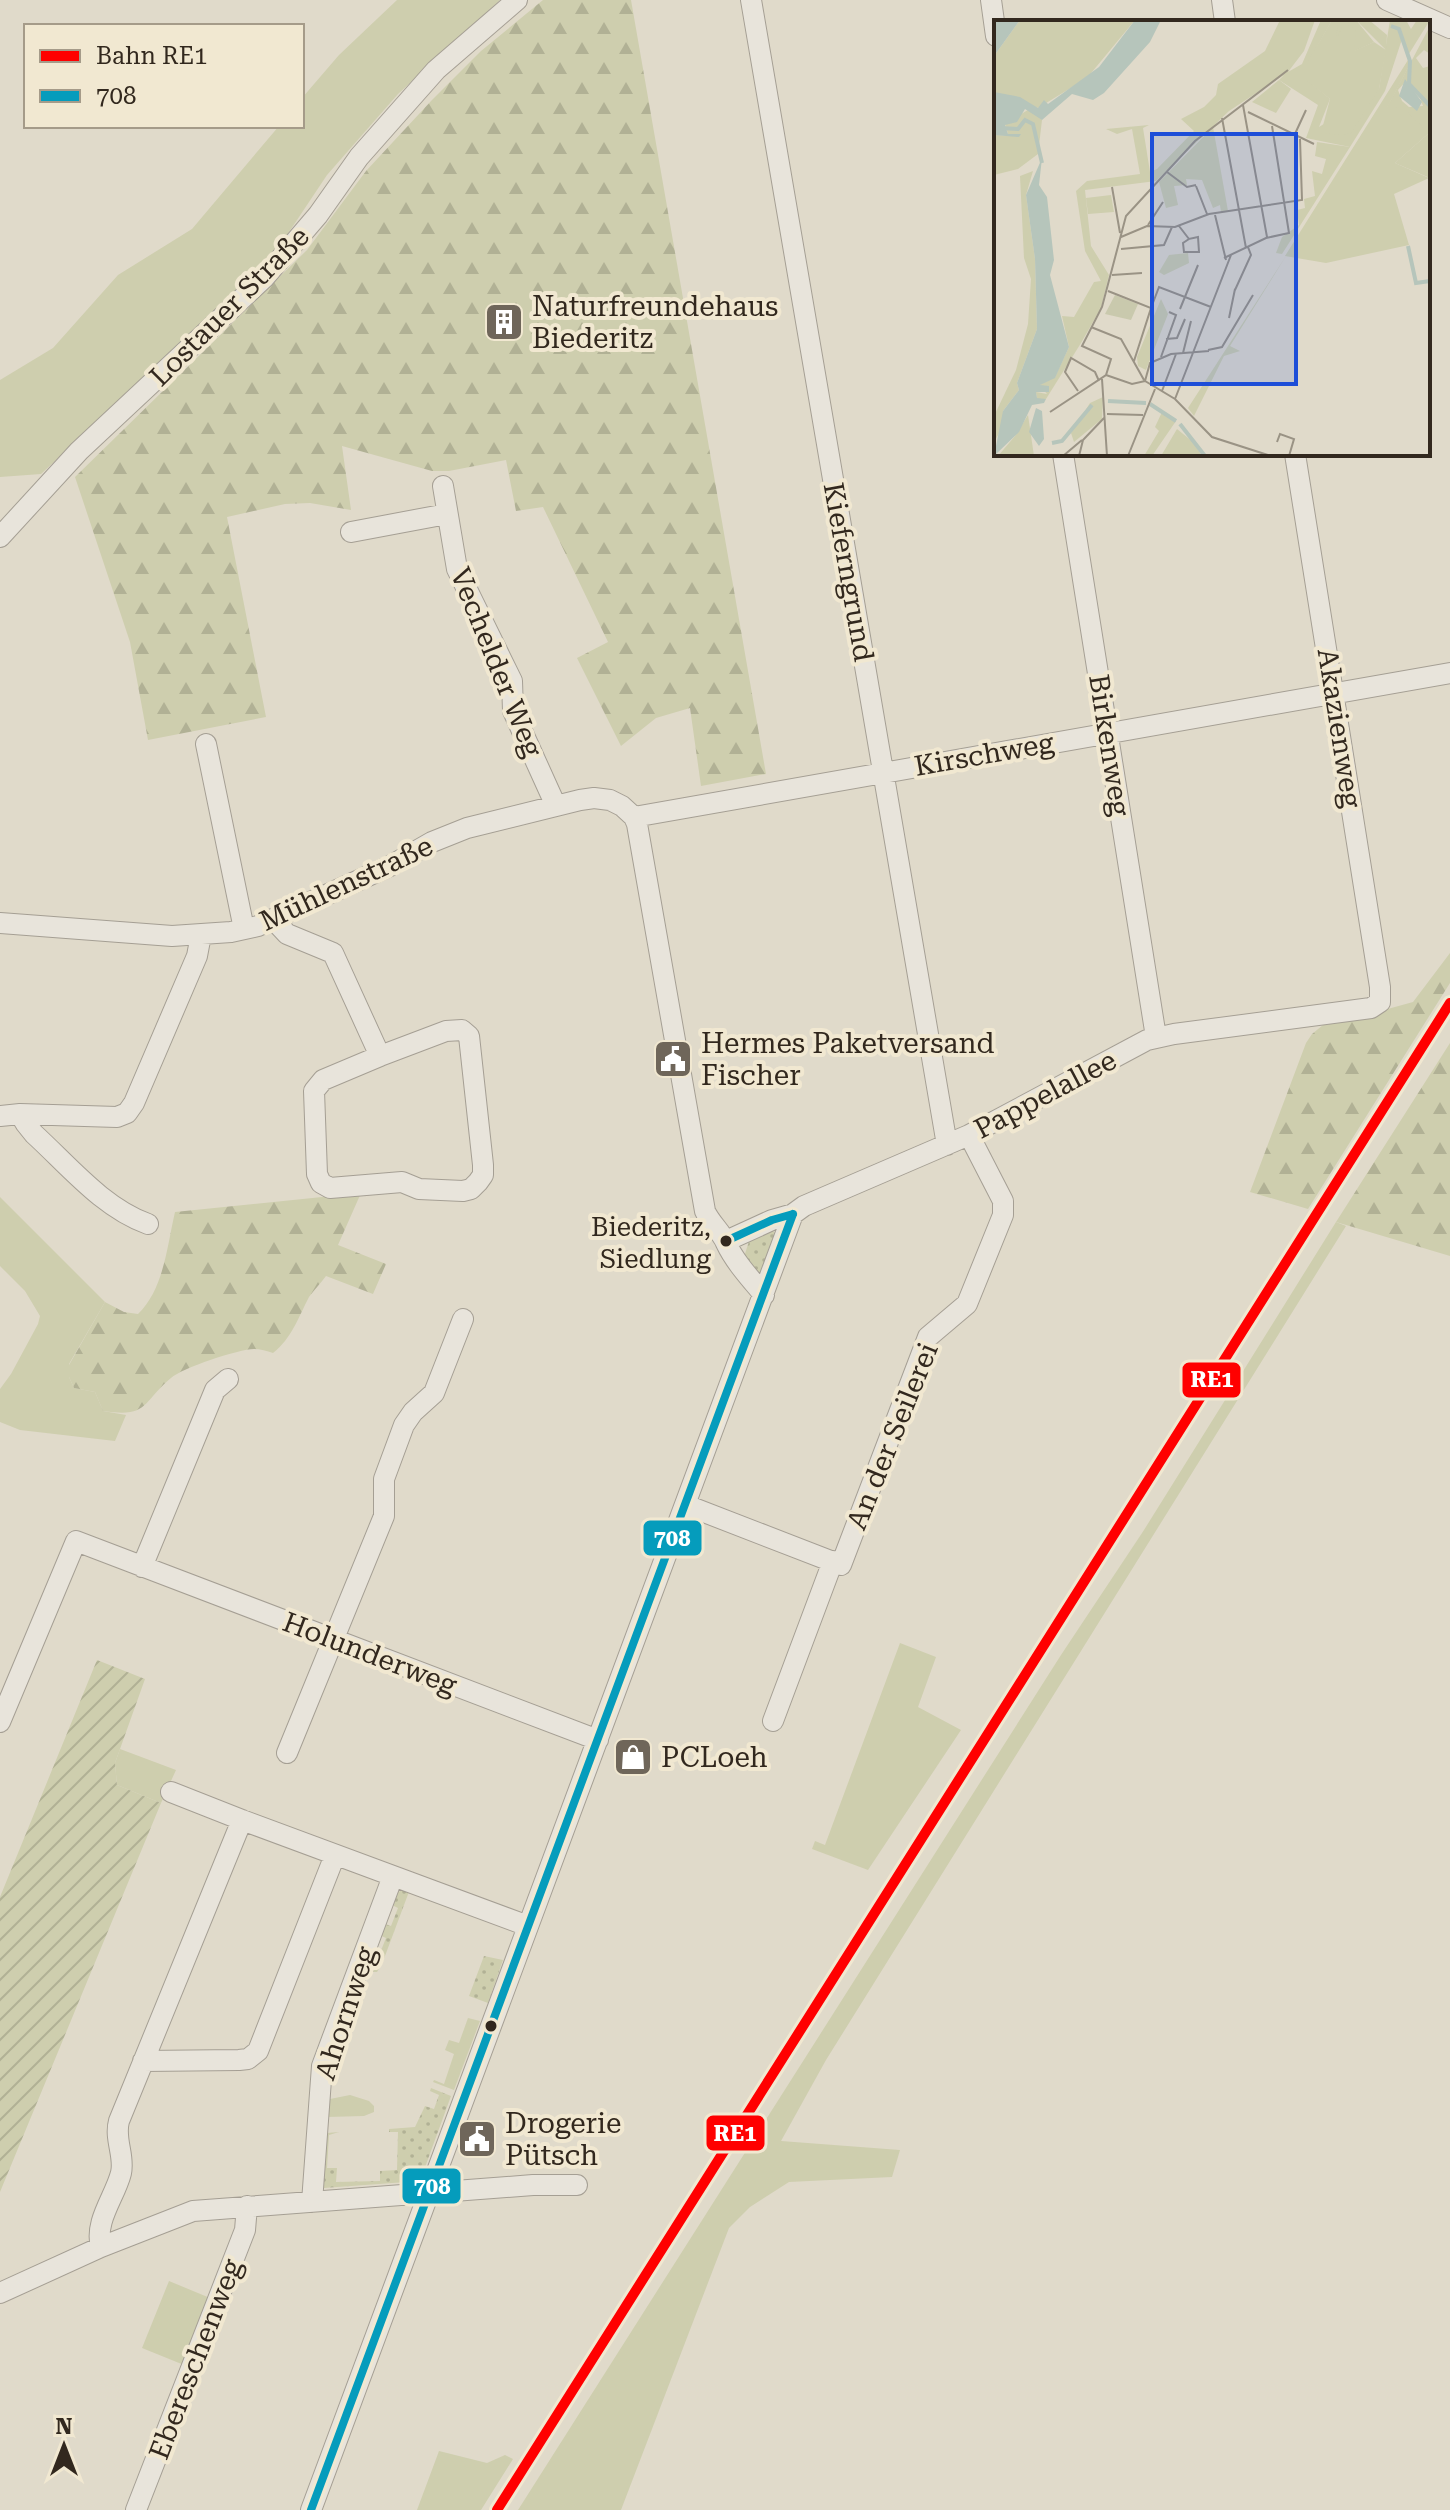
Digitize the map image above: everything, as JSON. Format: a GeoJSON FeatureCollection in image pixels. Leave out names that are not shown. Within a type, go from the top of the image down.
{"type":"FeatureCollection","features":[{"type":"Feature","properties":{"kind":"street","name":"Lostauer Straße"},"geometry":{"type":"LineString","coordinates":[[0,537],[79,451],[264,278],[318,215],[359,157],[436,70],[517,0]]}},
{"type":"Feature","properties":{"kind":"street","name":"Kieferngrund"},"geometry":{"type":"LineString","coordinates":[[751,0],[947,1145]]}},
{"type":"Feature","properties":{"kind":"street"},"geometry":{"type":"LineString","coordinates":[[991,0],[994,22]]}},
{"type":"Feature","properties":{"kind":"street"},"geometry":{"type":"LineString","coordinates":[[1222,0],[1225,20]]}},
{"type":"Feature","properties":{"kind":"street"},"geometry":{"type":"LineString","coordinates":[[1387,0],[1450,28]]}},
{"type":"Feature","properties":{"kind":"street","name":"Birkenweg"},"geometry":{"type":"LineString","coordinates":[[1063,456],[1156,1037]]}},
{"type":"Feature","properties":{"kind":"street","name":"Akazienweg"},"geometry":{"type":"LineString","coordinates":[[1295,456],[1380,1002]]}},
{"type":"Feature","properties":{"kind":"street","name":"Vechelder Weg"},"geometry":{"type":"LineString","coordinates":[[443,486],[457,569],[512,681],[513,711],[556,806]]}},
{"type":"Feature","properties":{"kind":"street"},"geometry":{"type":"LineString","coordinates":[[351,532],[447,514]]}},
{"type":"Feature","properties":{"kind":"street","name":"Kirschweg"},"geometry":{"type":"LineString","coordinates":[[634,817],[1450,673]]}},
{"type":"Feature","properties":{"kind":"street"},"geometry":{"type":"LineString","coordinates":[[206,744],[244,929]]}},
{"type":"Feature","properties":{"kind":"street","name":"Mühlenstraße"},"geometry":{"type":"LineString","coordinates":[[0,923],[172,936],[244,929],[273,919],[467,828],[580,800],[610,800],[629,810],[634,817]]}},
{"type":"Feature","properties":{"kind":"street"},"geometry":{"type":"LineString","coordinates":[[634,817],[702,1199],[709,1221],[726,1241],[728,1251],[764,1295]]}},
{"type":"Feature","properties":{"kind":"street"},"geometry":{"type":"LineString","coordinates":[[273,919],[287,934],[333,953],[380,1056]]}},
{"type":"Feature","properties":{"kind":"street"},"geometry":{"type":"LineString","coordinates":[[10,1115],[110,1117],[127,1113],[197,956],[201,935]]}},
{"type":"Feature","properties":{"kind":"street","name":"Pappelallee"},"geometry":{"type":"LineString","coordinates":[[726,1241],[969,1135],[1124,1051],[1156,1037],[1371,1008],[1380,1002]]}},
{"type":"Feature","properties":{"kind":"street"},"geometry":{"type":"LineString","coordinates":[[462,1030],[469,1036],[483,1165],[483,1175],[471,1189],[419,1189],[402,1182],[330,1188],[321,1183],[317,1174],[314,1091],[323,1080],[380,1056],[446,1031],[462,1030]]}},
{"type":"Feature","properties":{"kind":"street"},"geometry":{"type":"LineString","coordinates":[[10,1115],[109,1202],[129,1217],[148,1224]]}},
{"type":"Feature","properties":{"kind":"street","name":"An der Seilerei"},"geometry":{"type":"LineString","coordinates":[[686,1505],[841,1565],[928,1337],[967,1304],[1003,1215],[1003,1201],[969,1135]]}},
{"type":"Feature","properties":{"kind":"street"},"geometry":{"type":"LineString","coordinates":[[311,2510],[793,1214]]}},
{"type":"Feature","properties":{"kind":"street"},"geometry":{"type":"LineString","coordinates":[[287,1753],[384,1516],[384,1479],[404,1425],[434,1393],[463,1319]]}},
{"type":"Feature","properties":{"kind":"street"},"geometry":{"type":"LineString","coordinates":[[142,1567],[215,1390],[228,1379]]}},
{"type":"Feature","properties":{"kind":"street","name":"Holunderweg"},"geometry":{"type":"LineString","coordinates":[[0,1722],[76,1541],[598,1740]]}},
{"type":"Feature","properties":{"kind":"street","name":"An der Seilerei"},"geometry":{"type":"LineString","coordinates":[[773,1721],[833,1561]]}},
{"type":"Feature","properties":{"kind":"street"},"geometry":{"type":"LineString","coordinates":[[171,1792],[528,1926]]}},
{"type":"Feature","properties":{"kind":"street"},"geometry":{"type":"LineString","coordinates":[[101,2247],[100,2226],[122,2170],[117,2129],[242,1820]]}},
{"type":"Feature","properties":{"kind":"street"},"geometry":{"type":"LineString","coordinates":[[143,2061],[239,2060],[248,2059],[258,2051],[335,1855]]}},
{"type":"Feature","properties":{"kind":"street","name":"Ahornweg"},"geometry":{"type":"LineString","coordinates":[[312,2202],[322,2066],[393,1876]]}},
{"type":"Feature","properties":{"kind":"street"},"geometry":{"type":"LineString","coordinates":[[0,2293],[186,2212],[429,2192],[577,2185]]}},
{"type":"Feature","properties":{"kind":"street","name":"Ebereschenweg"},"geometry":{"type":"LineString","coordinates":[[136,2510],[245,2230],[247,2206]]}},
{"type":"Feature","properties":{"kind":"green space"},"geometry":{"type":"Polygon","coordinates":[[[397,0],[500,0],[398,94],[327,175],[283,241],[229,298],[41,474],[0,477],[0,380],[53,348],[118,275],[192,229],[277,128],[304,128],[304,96],[339,55],[397,0]]]}},
{"type":"Feature","properties":{"kind":"green space"},"geometry":{"type":"Polygon","coordinates":[[[543,0],[631,0],[766,774],[701,786],[690,708],[656,718],[621,746],[577,658],[608,642],[543,507],[516,511],[506,460],[449,471],[432,471],[342,446],[351,510],[310,503],[285,504],[227,517],[266,717],[148,740],[130,642],[75,477],[307,250],[366,171],[432,100],[481,51],[543,0]]]}},
{"type":"Feature","properties":{"kind":"green space"},"geometry":{"type":"Polygon","coordinates":[[[1450,953],[1450,983],[1308,1209],[1250,1192],[1312,1034],[1323,1025],[1376,1017],[1384,1010],[1413,1002],[1450,953]]]}},
{"type":"Feature","properties":{"kind":"green space"},"geometry":{"type":"Polygon","coordinates":[[[1450,1043],[1450,1256],[1336,1222],[1450,1043]]]}},
{"type":"Feature","properties":{"kind":"green space"},"geometry":{"type":"Polygon","coordinates":[[[361,1193],[338,1245],[386,1264],[373,1294],[326,1276],[309,1297],[290,1334],[273,1353],[247,1350],[186,1369],[171,1378],[137,1410],[118,1413],[103,1411],[95,1392],[74,1388],[69,1377],[69,1365],[105,1302],[124,1312],[138,1314],[154,1292],[175,1212],[361,1193]]]}},
{"type":"Feature","properties":{"kind":"green space"},"geometry":{"type":"Polygon","coordinates":[[[0,1197],[105,1302],[69,1364],[69,1377],[74,1388],[95,1392],[103,1411],[126,1415],[115,1441],[20,1430],[0,1422],[0,1389],[11,1374],[40,1316],[25,1291],[0,1266],[0,1197]]]}},
{"type":"Feature","properties":{"kind":"green space"},"geometry":{"type":"Polygon","coordinates":[[[1336,1222],[1346,1226],[826,2060],[781,2141],[900,2150],[892,2177],[789,2182],[750,2207],[729,2228],[621,2510],[518,2510],[1061,1655],[1144,1530],[1336,1222]]]}},
{"type":"Feature","properties":{"kind":"green space"},"geometry":{"type":"Polygon","coordinates":[[[772,1230],[777,1235],[761,1277],[744,1257],[750,1238],[772,1230]]]}},
{"type":"Feature","properties":{"kind":"green space"},"geometry":{"type":"Polygon","coordinates":[[[900,1643],[936,1657],[918,1707],[961,1730],[868,1870],[812,1849],[815,1841],[825,1845],[900,1643]]]}},
{"type":"Feature","properties":{"kind":"green space"},"geometry":{"type":"Polygon","coordinates":[[[97,1660],[145,1679],[115,1763],[117,1785],[161,1803],[0,2192],[0,1897],[97,1660]]]}},
{"type":"Feature","properties":{"kind":"green space"},"geometry":{"type":"Polygon","coordinates":[[[120,1749],[176,1770],[161,1803],[117,1785],[115,1763],[120,1749]]]}},
{"type":"Feature","properties":{"kind":"green space"},"geometry":{"type":"Polygon","coordinates":[[[410,1889],[382,1964],[377,1972],[373,1972],[369,1969],[370,1955],[378,1958],[386,1938],[377,1934],[382,1923],[391,1926],[398,1908],[388,1903],[395,1893],[410,1889]]]}},
{"type":"Feature","properties":{"kind":"green space"},"geometry":{"type":"Polygon","coordinates":[[[484,1956],[503,1960],[488,2003],[469,1996],[484,1956]]]}},
{"type":"Feature","properties":{"kind":"green space"},"geometry":{"type":"Polygon","coordinates":[[[468,2018],[480,2021],[454,2090],[433,2082],[444,2084],[454,2054],[445,2050],[449,2040],[459,2043],[468,2018]]]}},
{"type":"Feature","properties":{"kind":"green space"},"geometry":{"type":"Polygon","coordinates":[[[431,2088],[451,2096],[420,2181],[324,2188],[320,2180],[327,2133],[339,2132],[329,2135],[327,2168],[337,2168],[336,2182],[380,2181],[380,2171],[397,2170],[398,2132],[389,2132],[389,2129],[415,2127],[425,2106],[434,2109],[439,2095],[430,2091],[431,2088]]]}},
{"type":"Feature","properties":{"kind":"green space"},"geometry":{"type":"Polygon","coordinates":[[[350,2095],[369,2101],[374,2106],[374,2112],[364,2116],[327,2117],[325,2100],[350,2095]]]}},
{"type":"Feature","properties":{"kind":"green space"},"geometry":{"type":"Polygon","coordinates":[[[169,2281],[210,2298],[184,2365],[142,2348],[169,2281]]]}},
{"type":"Feature","properties":{"kind":"green space"},"geometry":{"type":"Polygon","coordinates":[[[439,2451],[487,2463],[505,2455],[513,2459],[481,2510],[417,2510],[439,2451]]]}},
{"type":"Feature","properties":{"kind":"rail line","name":"RE1"},"geometry":{"type":"LineString","coordinates":[[497,2510],[1450,1003]]}},
{"type":"Feature","properties":{"kind":"transit line","name":"708"},"geometry":{"type":"LineString","coordinates":[[726,1241],[793,1214]]}},
{"type":"Feature","properties":{"kind":"transit line","name":"708"},"geometry":{"type":"LineString","coordinates":[[311,2510],[793,1214]]}},
{"type":"Feature","properties":{"kind":"place","name":"Naturfreundehaus Biederitz"},"geometry":{"type":"Point","coordinates":[504,322]}},
{"type":"Feature","properties":{"kind":"place","name":"Hermes Paketversand Fischer"},"geometry":{"type":"Point","coordinates":[673,1059]}},
{"type":"Feature","properties":{"kind":"place","name":"Biederitz, Siedlung"},"geometry":{"type":"Point","coordinates":[726,1241]}},
{"type":"Feature","properties":{"kind":"place","name":"PCLoeh"},"geometry":{"type":"Point","coordinates":[633,1757]}},
{"type":"Feature","properties":{"kind":"place","name":"Drogerie Pütsch"},"geometry":{"type":"Point","coordinates":[477,2139]}}]}
